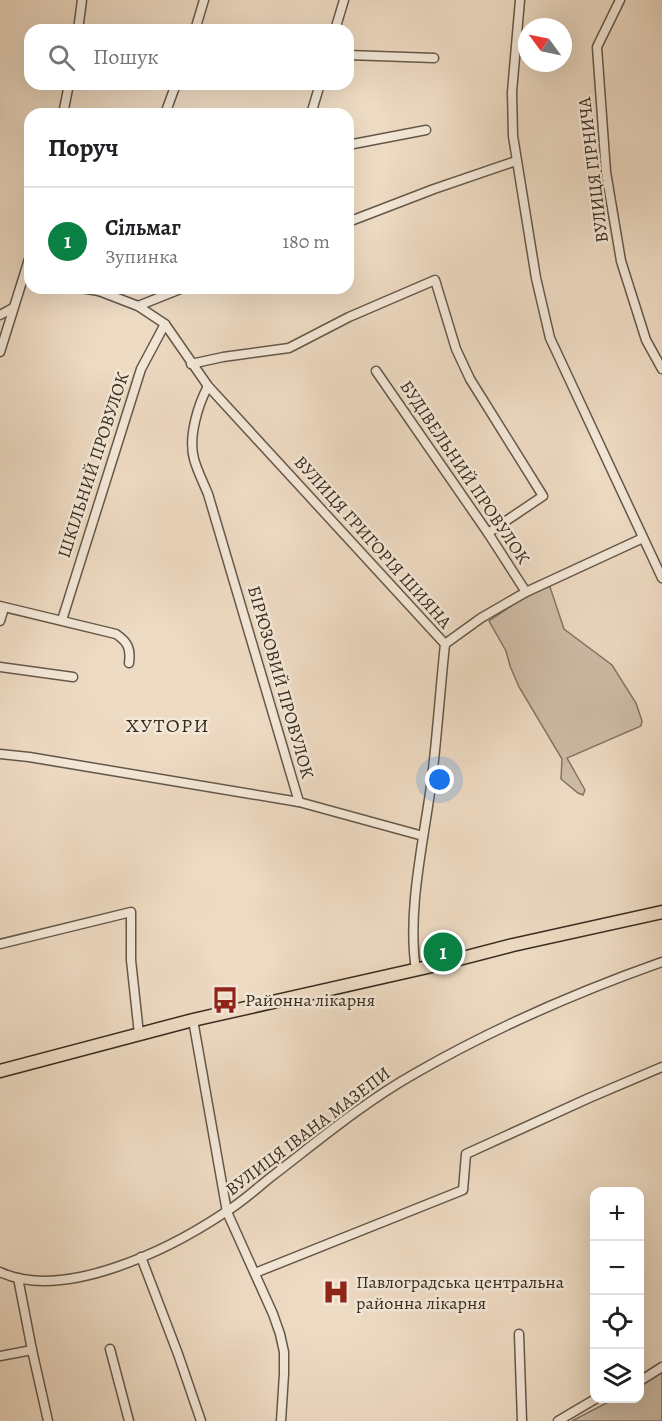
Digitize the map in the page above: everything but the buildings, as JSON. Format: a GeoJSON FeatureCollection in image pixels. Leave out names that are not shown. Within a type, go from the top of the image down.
{"type":"FeatureCollection","features":[{"type":"Feature","properties":{"kind":"highway"},"geometry":{"type":"LineString","coordinates":[[0,1071],[193,1020],[662,912]]}},
{"type":"Feature","properties":{"kind":"street"},"geometry":{"type":"LineString","coordinates":[[79,24],[82,0]]}},
{"type":"Feature","properties":{"kind":"street"},"geometry":{"type":"LineString","coordinates":[[197,24],[204,0]]}},
{"type":"Feature","properties":{"kind":"street"},"geometry":{"type":"LineString","coordinates":[[337,24],[344,0]]}},
{"type":"Feature","properties":{"kind":"street"},"geometry":{"type":"LineString","coordinates":[[520,0],[512,92],[516,161],[536,278],[550,338],[662,578]]}},
{"type":"Feature","properties":{"kind":"street","name":"ВУЛИЦЯ ГІРНИЧА"},"geometry":{"type":"LineString","coordinates":[[620,0],[597,46],[606,172],[621,261],[646,340],[662,369]]}},
{"type":"Feature","properties":{"kind":"street"},"geometry":{"type":"LineString","coordinates":[[354,55],[434,58]]}},
{"type":"Feature","properties":{"kind":"street"},"geometry":{"type":"LineString","coordinates":[[64,108],[68,90]]}},
{"type":"Feature","properties":{"kind":"street"},"geometry":{"type":"LineString","coordinates":[[167,108],[174,90]]}},
{"type":"Feature","properties":{"kind":"street"},"geometry":{"type":"LineString","coordinates":[[313,108],[318,90]]}},
{"type":"Feature","properties":{"kind":"street"},"geometry":{"type":"LineString","coordinates":[[354,144],[426,130]]}},
{"type":"Feature","properties":{"kind":"street"},"geometry":{"type":"LineString","coordinates":[[354,220],[516,161]]}},
{"type":"Feature","properties":{"kind":"street"},"geometry":{"type":"LineString","coordinates":[[191,364],[289,348],[348,317],[435,280],[456,349],[470,380],[543,496],[488,533]]}},
{"type":"Feature","properties":{"kind":"street"},"geometry":{"type":"LineString","coordinates":[[0,352],[24,286]]}},
{"type":"Feature","properties":{"kind":"street","name":"ВУЛИЦЯ ГРИГОРІЯ ШИЯНА"},"geometry":{"type":"LineString","coordinates":[[111,294],[138,306],[165,324],[208,386],[445,644],[431,786],[416,902],[414,955],[416,970]]}},
{"type":"Feature","properties":{"kind":"street"},"geometry":{"type":"LineString","coordinates":[[138,306],[168,294]]}},
{"type":"Feature","properties":{"kind":"street"},"geometry":{"type":"LineString","coordinates":[[0,315],[14,308]]}},
{"type":"Feature","properties":{"kind":"street","name":"ШКІЛЬНИЙ ПРОВУЛОК"},"geometry":{"type":"LineString","coordinates":[[62,620],[141,369],[165,324]]}},
{"type":"Feature","properties":{"kind":"street","name":"БУДІВЕЛЬНИЙ ПРОВУЛОК"},"geometry":{"type":"LineString","coordinates":[[376,370],[526,592]]}},
{"type":"Feature","properties":{"kind":"street","name":"БІРЮЗОВИЙ ПРОВУЛОК"},"geometry":{"type":"LineString","coordinates":[[0,754],[299,802],[212,505],[194,460],[193,437],[202,398],[208,386]]}},
{"type":"Feature","properties":{"kind":"street"},"geometry":{"type":"LineString","coordinates":[[445,644],[481,618],[526,592],[644,538]]}},
{"type":"Feature","properties":{"kind":"street"},"geometry":{"type":"LineString","coordinates":[[0,621],[2,607],[113,633],[123,638],[128,644],[129,663]]}},
{"type":"Feature","properties":{"kind":"street"},"geometry":{"type":"LineString","coordinates":[[0,667],[73,677]]}},
{"type":"Feature","properties":{"kind":"street"},"geometry":{"type":"LineString","coordinates":[[299,802],[423,836]]}},
{"type":"Feature","properties":{"kind":"street"},"geometry":{"type":"LineString","coordinates":[[0,944],[131,912],[131,960],[138,1034]]}},
{"type":"Feature","properties":{"kind":"street","name":"ВУЛИЦЯ ІВАНА МАЗЕПИ"},"geometry":{"type":"LineString","coordinates":[[0,1272],[18,1278],[54,1281],[74,1279],[141,1257],[198,1230],[227,1212],[361,1108],[414,1074],[486,1037],[602,983],[662,963]]}},
{"type":"Feature","properties":{"kind":"street"},"geometry":{"type":"LineString","coordinates":[[193,1020],[227,1212],[273,1314],[284,1352],[284,1394],[281,1421]]}},
{"type":"Feature","properties":{"kind":"street"},"geometry":{"type":"LineString","coordinates":[[255,1273],[463,1190],[466,1154],[662,1067]]}},
{"type":"Feature","properties":{"kind":"street"},"geometry":{"type":"LineString","coordinates":[[141,1257],[201,1421]]}},
{"type":"Feature","properties":{"kind":"street"},"geometry":{"type":"LineString","coordinates":[[18,1278],[48,1421]]}},
{"type":"Feature","properties":{"kind":"street"},"geometry":{"type":"LineString","coordinates":[[519,1334],[522,1421]]}},
{"type":"Feature","properties":{"kind":"street"},"geometry":{"type":"LineString","coordinates":[[110,1349],[129,1421]]}},
{"type":"Feature","properties":{"kind":"street"},"geometry":{"type":"LineString","coordinates":[[0,1356],[32,1350]]}},
{"type":"Feature","properties":{"kind":"street"},"geometry":{"type":"LineString","coordinates":[[644,1378],[662,1367]]}},
{"type":"Feature","properties":{"kind":"street"},"geometry":{"type":"LineString","coordinates":[[558,1421],[590,1402]]}},
{"type":"Feature","properties":{"kind":"shaded area"},"geometry":{"type":"Polygon","coordinates":[[[548,586],[564,629],[612,665],[636,703],[642,721],[641,726],[567,758],[585,790],[583,795],[561,779],[562,759],[519,687],[506,651],[489,621],[526,596],[548,586]]]}},
{"type":"Feature","properties":{"kind":"shaded area"},"geometry":{"type":"Polygon","coordinates":[[[662,1373],[662,1421],[572,1421],[606,1403],[644,1403],[644,1383],[662,1373]]]}},
{"type":"Feature","properties":{"kind":"place","name":"Сільмаг"},"geometry":{"type":"Point","coordinates":[443,952]}},
{"type":"Feature","properties":{"kind":"place","name":"Районна лікарня"},"geometry":{"type":"Point","coordinates":[225,1000]}},
{"type":"Feature","properties":{"kind":"place","name":"Павлоградська центральна районна лікарня"},"geometry":{"type":"Point","coordinates":[336,1292]}},
{"type":"Feature","properties":{"kind":"district","name":"ХУТОРИ"},"geometry":{"type":"Point","coordinates":[168,725]}}]}
